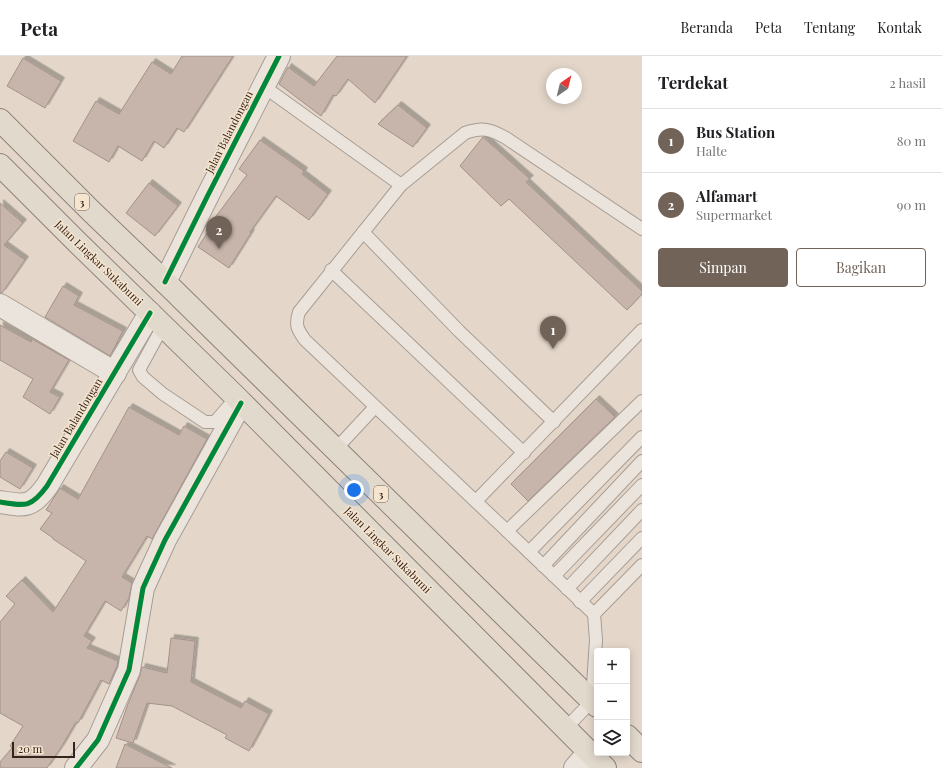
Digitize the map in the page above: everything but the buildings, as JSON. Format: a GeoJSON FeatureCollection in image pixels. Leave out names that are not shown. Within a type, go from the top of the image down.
{"type":"FeatureCollection","features":[{"type":"Feature","properties":{"kind":"main road","name":"3"},"geometry":{"type":"LineString","coordinates":[[0,120],[91,211],[594,703]]}},
{"type":"Feature","properties":{"kind":"main road","name":"Jalan Lingkar Sukabumi"},"geometry":{"type":"LineString","coordinates":[[0,165],[238,400],[565,729],[582,760],[605,768]]}},
{"type":"Feature","properties":{"kind":"main road"},"geometry":{"type":"LineString","coordinates":[[630,739],[642,751]]}},
{"type":"Feature","properties":{"kind":"street","name":"Jalan Balandongan"},"geometry":{"type":"LineString","coordinates":[[165,282],[263,86],[280,56]]}},
{"type":"Feature","properties":{"kind":"street"},"geometry":{"type":"LineString","coordinates":[[0,305],[116,373]]}},
{"type":"Feature","properties":{"kind":"street","name":"Jalan Balandongan"},"geometry":{"type":"LineString","coordinates":[[0,502],[19,505],[30,504],[39,497],[116,373],[156,320]]}},
{"type":"Feature","properties":{"kind":"street"},"geometry":{"type":"LineString","coordinates":[[76,768],[98,740],[129,670],[143,588],[164,540],[238,400]]}},
{"type":"Feature","properties":{"kind":"lane"},"geometry":{"type":"LineString","coordinates":[[263,86],[401,185]]}},
{"type":"Feature","properties":{"kind":"lane"},"geometry":{"type":"LineString","coordinates":[[595,684],[596,640],[594,614],[305,340],[299,332],[296,323],[299,312],[401,185],[465,133],[477,129],[492,130],[506,138],[642,229]]}},
{"type":"Feature","properties":{"kind":"lane"},"geometry":{"type":"LineString","coordinates":[[363,232],[459,332],[554,422]]}},
{"type":"Feature","properties":{"kind":"lane"},"geometry":{"type":"LineString","coordinates":[[332,270],[524,453]]}},
{"type":"Feature","properties":{"kind":"lane"},"geometry":{"type":"LineString","coordinates":[[156,320],[139,370],[143,377],[163,394],[205,422],[215,422],[238,400]]}},
{"type":"Feature","properties":{"kind":"lane"},"geometry":{"type":"LineString","coordinates":[[476,502],[642,330]]}},
{"type":"Feature","properties":{"kind":"lane"},"geometry":{"type":"LineString","coordinates":[[507,531],[642,401]]}},
{"type":"Feature","properties":{"kind":"lane"},"geometry":{"type":"LineString","coordinates":[[335,450],[375,407]]}},
{"type":"Feature","properties":{"kind":"lane"},"geometry":{"type":"LineString","coordinates":[[529,552],[642,437]]}},
{"type":"Feature","properties":{"kind":"lane"},"geometry":{"type":"LineString","coordinates":[[543,566],[642,461]]}},
{"type":"Feature","properties":{"kind":"lane"},"geometry":{"type":"LineString","coordinates":[[554,576],[642,486]]}},
{"type":"Feature","properties":{"kind":"lane"},"geometry":{"type":"LineString","coordinates":[[567,588],[642,510]]}},
{"type":"Feature","properties":{"kind":"lane"},"geometry":{"type":"LineString","coordinates":[[580,602],[642,538]]}},
{"type":"Feature","properties":{"kind":"lane"},"geometry":{"type":"LineString","coordinates":[[594,614],[642,565]]}},
{"type":"Feature","properties":{"kind":"lane"},"geometry":{"type":"LineString","coordinates":[[565,729],[594,703]]}},
{"type":"Feature","properties":{"kind":"cycle path"},"geometry":{"type":"LineString","coordinates":[[165,282],[279,56]]}},
{"type":"Feature","properties":{"kind":"cycle path"},"geometry":{"type":"LineString","coordinates":[[0,502],[27,504],[32,502],[47,486],[150,313]]}},
{"type":"Feature","properties":{"kind":"cycle path"},"geometry":{"type":"LineString","coordinates":[[76,768],[98,740],[129,670],[143,588],[165,540],[241,403]]}},
{"type":"Feature","properties":{"kind":"place","name":"Alfamart"},"geometry":{"type":"Point","coordinates":[219,249]}},
{"type":"Feature","properties":{"kind":"place","name":"Bus Station"},"geometry":{"type":"Point","coordinates":[553,349]}}]}
